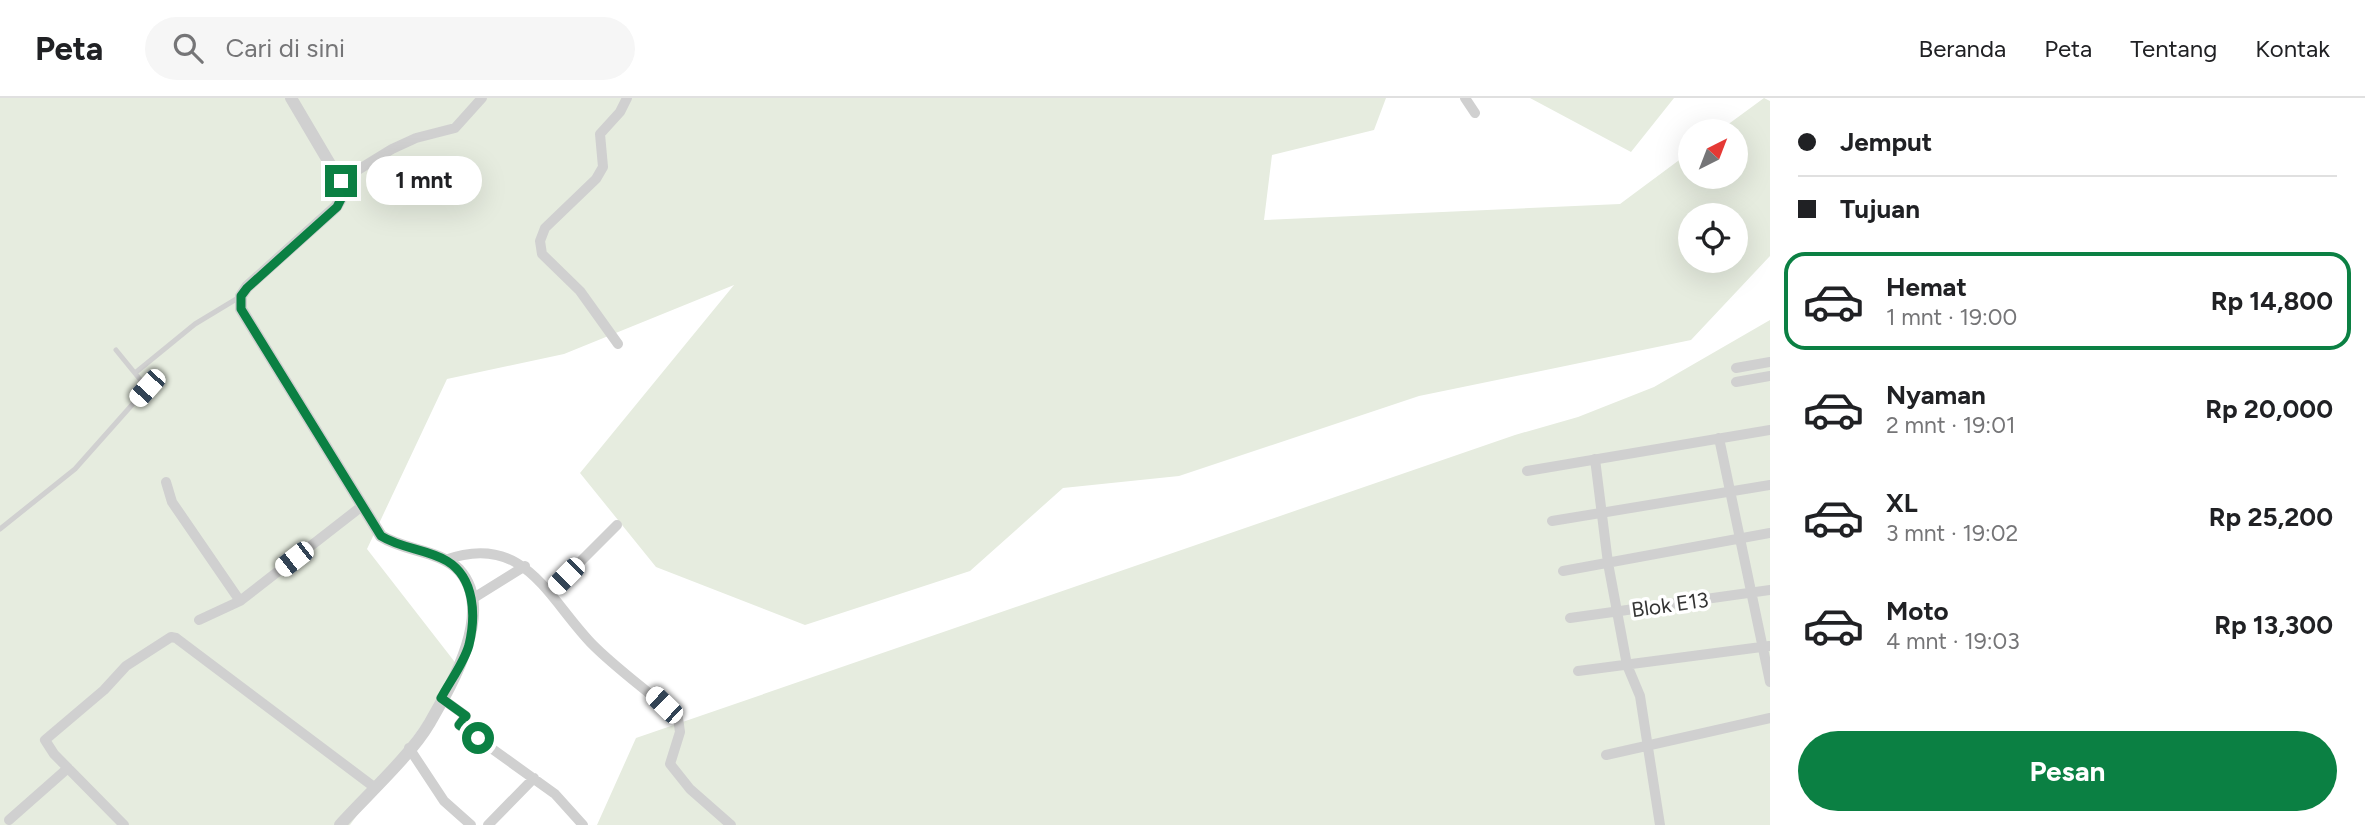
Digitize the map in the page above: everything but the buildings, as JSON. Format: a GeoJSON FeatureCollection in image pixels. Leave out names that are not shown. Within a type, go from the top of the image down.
{"type":"FeatureCollection","features":[{"type":"Feature","properties":{"kind":"street"},"geometry":{"type":"LineString","coordinates":[[291,98],[341,181],[342,197],[337,207],[253,282],[241,296],[244,316],[290,384],[381,536],[392,543],[445,560],[458,570],[466,581],[472,599],[470,644],[429,724],[343,824]]}},
{"type":"Feature","properties":{"kind":"street"},"geometry":{"type":"LineString","coordinates":[[341,181],[392,149],[455,128],[482,98]]}},
{"type":"Feature","properties":{"kind":"street"},"geometry":{"type":"LineString","coordinates":[[618,344],[580,291],[542,254],[540,241],[545,228],[596,179],[603,167],[600,134],[620,113],[627,98]]}},
{"type":"Feature","properties":{"kind":"street"},"geometry":{"type":"LineString","coordinates":[[1465,98],[1475,113]]}},
{"type":"Feature","properties":{"kind":"street"},"geometry":{"type":"LineString","coordinates":[[1737,368],[1770,362]]}},
{"type":"Feature","properties":{"kind":"street"},"geometry":{"type":"LineString","coordinates":[[1736,382],[1770,376]]}},
{"type":"Feature","properties":{"kind":"street"},"geometry":{"type":"LineString","coordinates":[[1527,471],[1770,430]]}},
{"type":"Feature","properties":{"kind":"street"},"geometry":{"type":"LineString","coordinates":[[1719,438],[1750,594],[1767,646],[1770,682]]}},
{"type":"Feature","properties":{"kind":"street"},"geometry":{"type":"LineString","coordinates":[[1595,459],[1608,563],[1627,666],[1640,696],[1660,825]]}},
{"type":"Feature","properties":{"kind":"street"},"geometry":{"type":"LineString","coordinates":[[166,482],[172,502],[240,601]]}},
{"type":"Feature","properties":{"kind":"street"},"geometry":{"type":"LineString","coordinates":[[1552,521],[1770,485]]}},
{"type":"Feature","properties":{"kind":"street"},"geometry":{"type":"LineString","coordinates":[[199,620],[240,601],[362,506]]}},
{"type":"Feature","properties":{"kind":"street"},"geometry":{"type":"LineString","coordinates":[[550,592],[617,525]]}},
{"type":"Feature","properties":{"kind":"street"},"geometry":{"type":"LineString","coordinates":[[1563,571],[1770,533]]}},
{"type":"Feature","properties":{"kind":"street"},"geometry":{"type":"LineString","coordinates":[[445,560],[472,553],[491,554],[524,566],[550,592],[596,648],[678,718],[680,732],[670,764],[690,789],[731,825]]}},
{"type":"Feature","properties":{"kind":"street"},"geometry":{"type":"LineString","coordinates":[[472,599],[524,566]]}},
{"type":"Feature","properties":{"kind":"street","name":"Blok E13"},"geometry":{"type":"LineString","coordinates":[[1570,618],[1770,590]]}},
{"type":"Feature","properties":{"kind":"street"},"geometry":{"type":"LineString","coordinates":[[124,825],[45,743],[46,737],[104,690],[126,666],[173,636],[374,787]]}},
{"type":"Feature","properties":{"kind":"street"},"geometry":{"type":"LineString","coordinates":[[1578,671],[1767,646]]}},
{"type":"Feature","properties":{"kind":"street"},"geometry":{"type":"LineString","coordinates":[[441,698],[466,716],[459,725],[555,794],[583,825]]}},
{"type":"Feature","properties":{"kind":"street"},"geometry":{"type":"LineString","coordinates":[[1606,755],[1649,743],[1770,718]]}},
{"type":"Feature","properties":{"kind":"street"},"geometry":{"type":"LineString","coordinates":[[409,748],[444,801],[471,825]]}},
{"type":"Feature","properties":{"kind":"street"},"geometry":{"type":"LineString","coordinates":[[9,820],[68,768]]}},
{"type":"Feature","properties":{"kind":"street"},"geometry":{"type":"LineString","coordinates":[[488,825],[534,778]]}},
{"type":"Feature","properties":{"kind":"lane"},"geometry":{"type":"LineString","coordinates":[[135,373],[195,324],[241,296]]}},
{"type":"Feature","properties":{"kind":"lane"},"geometry":{"type":"LineString","coordinates":[[0,529],[75,469],[147,388],[116,349]]}},
{"type":"Feature","properties":{"kind":"shaded area"},"geometry":{"type":"Polygon","coordinates":[[[0,98],[1386,98],[1374,130],[1272,155],[1264,220],[1620,204],[1678,161],[1678,189],[1748,189],[1748,119],[1735,119],[1764,98],[1770,101],[1770,256],[1691,340],[1419,396],[1179,476],[1063,488],[970,571],[805,625],[656,567],[580,473],[734,285],[564,354],[447,379],[367,549],[461,670],[350,825],[0,825],[0,98]]]}},
{"type":"Feature","properties":{"kind":"shaded area"},"geometry":{"type":"Polygon","coordinates":[[[1530,98],[1674,98],[1631,152],[1530,98]]]}},
{"type":"Feature","properties":{"kind":"shaded area"},"geometry":{"type":"Polygon","coordinates":[[[1770,320],[1770,825],[597,825],[636,738],[1515,435],[1578,417],[1654,387],[1770,320]]]}},
{"type":"Feature","properties":{"kind":"route"},"geometry":{"type":"LineString","coordinates":[[341,181],[342,197],[337,207],[247,288],[241,296],[241,309],[290,384],[370,522],[381,536],[401,547],[445,560],[458,570],[466,581],[472,599],[470,644],[441,698],[466,716],[459,725],[478,738]]}}]}
